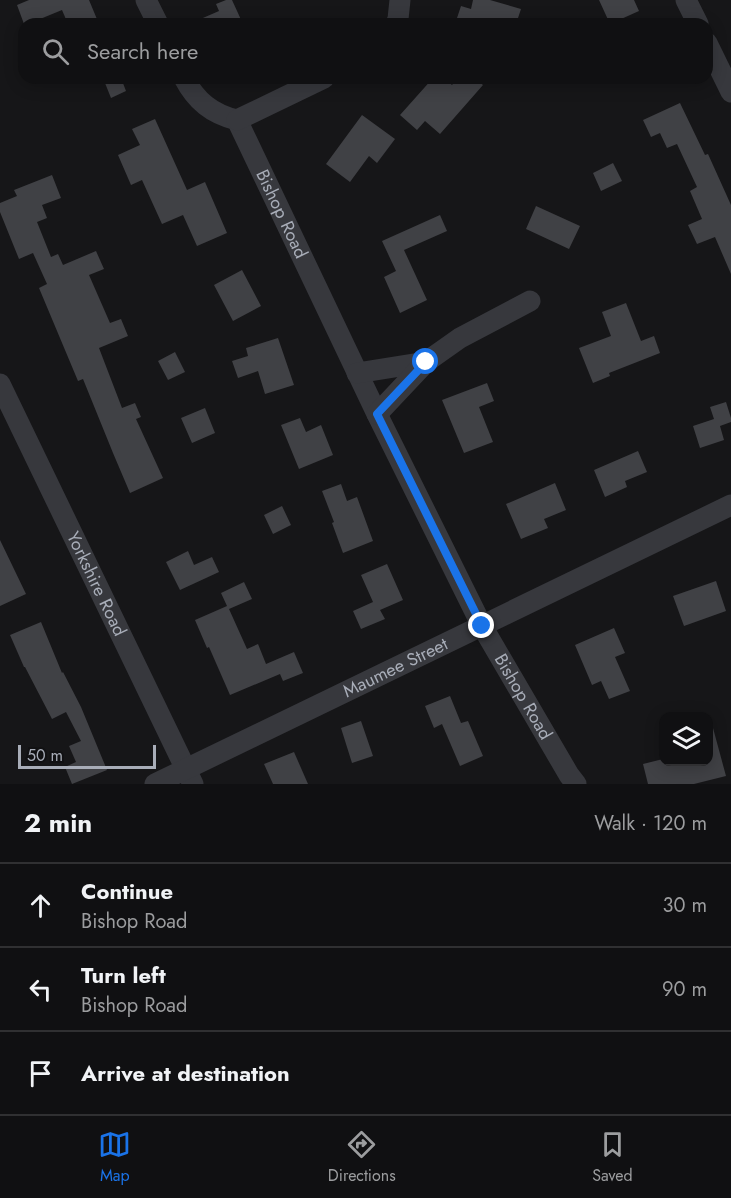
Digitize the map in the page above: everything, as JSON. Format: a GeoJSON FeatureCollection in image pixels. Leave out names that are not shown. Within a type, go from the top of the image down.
{"type":"FeatureCollection","features":[{"type":"Feature","properties":{"kind":"street"},"geometry":{"type":"LineString","coordinates":[[146,0],[155,18]]}},
{"type":"Feature","properties":{"kind":"street"},"geometry":{"type":"LineString","coordinates":[[397,18],[400,0]]}},
{"type":"Feature","properties":{"kind":"street"},"geometry":{"type":"LineString","coordinates":[[686,0],[695,18]]}},
{"type":"Feature","properties":{"kind":"street"},"geometry":{"type":"LineString","coordinates":[[713,55],[731,92]]}},
{"type":"Feature","properties":{"kind":"street"},"geometry":{"type":"LineString","coordinates":[[187,84],[199,101],[211,111],[237,120],[312,84]]}},
{"type":"Feature","properties":{"kind":"street","name":"Bishop Road"},"geometry":{"type":"LineString","coordinates":[[237,120],[357,373],[482,626],[576,784]]}},
{"type":"Feature","properties":{"kind":"street"},"geometry":{"type":"LineString","coordinates":[[377,414],[426,362],[460,338],[530,301]]}},
{"type":"Feature","properties":{"kind":"street"},"geometry":{"type":"LineString","coordinates":[[357,373],[426,362]]}},
{"type":"Feature","properties":{"kind":"street","name":"Yorkshire Road"},"geometry":{"type":"LineString","coordinates":[[0,384],[190,777]]}},
{"type":"Feature","properties":{"kind":"street","name":"Maumee Street"},"geometry":{"type":"LineString","coordinates":[[155,784],[190,777],[482,626],[731,505]]}},
{"type":"Feature","properties":{"kind":"building"},"geometry":{"type":"Polygon","coordinates":[[[29,0],[89,0],[96,18],[65,18],[62,10],[43,18],[22,18],[17,5],[29,0]]]}},
{"type":"Feature","properties":{"kind":"building"},"geometry":{"type":"Polygon","coordinates":[[[232,0],[240,18],[203,18],[219,11],[216,4],[232,0]]]}},
{"type":"Feature","properties":{"kind":"building"},"geometry":{"type":"Polygon","coordinates":[[[473,0],[490,0],[521,9],[518,18],[457,18],[461,6],[471,9],[473,0]]]}},
{"type":"Feature","properties":{"kind":"building"},"geometry":{"type":"Polygon","coordinates":[[[599,0],[634,0],[639,11],[623,18],[607,18],[599,0]]]}},
{"type":"Feature","properties":{"kind":"building"},"geometry":{"type":"Polygon","coordinates":[[[105,84],[123,84],[126,91],[111,98],[105,84]]]}},
{"type":"Feature","properties":{"kind":"building"},"geometry":{"type":"Polygon","coordinates":[[[428,84],[483,85],[440,134],[425,121],[417,130],[400,115],[428,84]]]}},
{"type":"Feature","properties":{"kind":"building"},"geometry":{"type":"Polygon","coordinates":[[[680,103],[705,155],[708,154],[731,205],[731,274],[715,237],[697,244],[688,225],[702,219],[690,191],[697,187],[677,144],[667,148],[660,133],[651,137],[643,120],[680,103]]]}},
{"type":"Feature","properties":{"kind":"building"},"geometry":{"type":"Polygon","coordinates":[[[362,115],[395,139],[377,163],[369,156],[350,182],[326,164],[362,115]]]}},
{"type":"Feature","properties":{"kind":"building"},"geometry":{"type":"Polygon","coordinates":[[[155,119],[187,190],[205,182],[227,233],[197,246],[183,215],[162,224],[142,180],[131,185],[118,155],[140,145],[132,129],[155,119]]]}},
{"type":"Feature","properties":{"kind":"building"},"geometry":{"type":"Polygon","coordinates":[[[613,163],[622,181],[601,191],[593,173],[613,163]]]}},
{"type":"Feature","properties":{"kind":"building"},"geometry":{"type":"Polygon","coordinates":[[[52,175],[61,198],[42,205],[47,218],[37,222],[51,257],[58,254],[63,265],[96,251],[104,269],[89,275],[110,323],[121,319],[128,336],[99,348],[122,408],[135,403],[141,417],[136,419],[163,478],[130,493],[83,379],[78,381],[39,288],[47,284],[33,253],[19,259],[0,212],[0,203],[17,196],[14,190],[52,175]]]}},
{"type":"Feature","properties":{"kind":"building"},"geometry":{"type":"Polygon","coordinates":[[[536,206],[580,226],[569,249],[526,229],[536,206]]]}},
{"type":"Feature","properties":{"kind":"building"},"geometry":{"type":"Polygon","coordinates":[[[440,215],[447,231],[404,250],[427,300],[400,313],[384,277],[396,271],[382,241],[440,215]]]}},
{"type":"Feature","properties":{"kind":"building"},"geometry":{"type":"Polygon","coordinates":[[[242,270],[261,306],[233,321],[214,285],[242,270]]]}},
{"type":"Feature","properties":{"kind":"building"},"geometry":{"type":"Polygon","coordinates":[[[626,303],[641,341],[654,336],[660,353],[609,373],[610,376],[593,383],[579,348],[611,336],[602,312],[626,303]]]}},
{"type":"Feature","properties":{"kind":"building"},"geometry":{"type":"Polygon","coordinates":[[[278,338],[294,385],[265,394],[258,371],[238,378],[232,361],[248,356],[246,348],[278,338]]]}},
{"type":"Feature","properties":{"kind":"building"},"geometry":{"type":"Polygon","coordinates":[[[175,352],[185,372],[168,380],[158,361],[175,352]]]}},
{"type":"Feature","properties":{"kind":"building"},"geometry":{"type":"Polygon","coordinates":[[[487,383],[494,401],[479,407],[493,442],[464,453],[442,400],[487,383]]]}},
{"type":"Feature","properties":{"kind":"building"},"geometry":{"type":"Polygon","coordinates":[[[726,402],[731,422],[720,426],[724,440],[700,448],[693,426],[714,419],[710,407],[726,402]]]}},
{"type":"Feature","properties":{"kind":"building"},"geometry":{"type":"Polygon","coordinates":[[[205,408],[215,433],[192,443],[181,418],[205,408]]]}},
{"type":"Feature","properties":{"kind":"building"},"geometry":{"type":"Polygon","coordinates":[[[300,418],[306,432],[321,425],[333,455],[299,469],[281,425],[300,418]]]}},
{"type":"Feature","properties":{"kind":"building"},"geometry":{"type":"Polygon","coordinates":[[[638,451],[647,472],[625,481],[627,487],[605,497],[594,470],[638,451]]]}},
{"type":"Feature","properties":{"kind":"building"},"geometry":{"type":"Polygon","coordinates":[[[555,483],[566,510],[544,519],[548,528],[521,539],[506,504],[555,483]]]}},
{"type":"Feature","properties":{"kind":"building"},"geometry":{"type":"Polygon","coordinates":[[[341,484],[347,501],[357,497],[373,541],[343,553],[322,491],[341,484]]]}},
{"type":"Feature","properties":{"kind":"building"},"geometry":{"type":"Polygon","coordinates":[[[282,506],[291,525],[273,534],[264,515],[282,506]]]}},
{"type":"Feature","properties":{"kind":"building"},"geometry":{"type":"Polygon","coordinates":[[[0,540],[26,594],[0,606],[0,540]]]}},
{"type":"Feature","properties":{"kind":"building"},"geometry":{"type":"Polygon","coordinates":[[[188,551],[194,565],[212,557],[219,572],[180,590],[166,562],[188,551]]]}},
{"type":"Feature","properties":{"kind":"building"},"geometry":{"type":"Polygon","coordinates":[[[387,564],[403,600],[380,610],[385,619],[361,629],[353,611],[373,602],[361,575],[387,564]]]}},
{"type":"Feature","properties":{"kind":"building"},"geometry":{"type":"Polygon","coordinates":[[[716,581],[726,611],[684,626],[673,596],[716,581]]]}},
{"type":"Feature","properties":{"kind":"building"},"geometry":{"type":"Polygon","coordinates":[[[244,582],[252,599],[229,609],[247,649],[258,644],[266,664],[294,652],[303,673],[283,681],[280,674],[230,695],[195,620],[227,606],[221,593],[244,582]]]}},
{"type":"Feature","properties":{"kind":"building"},"geometry":{"type":"Polygon","coordinates":[[[41,622],[62,673],[81,707],[107,770],[72,784],[65,767],[76,762],[69,746],[81,741],[66,712],[52,719],[10,635],[41,622]]]}},
{"type":"Feature","properties":{"kind":"building"},"geometry":{"type":"Polygon","coordinates":[[[614,628],[625,653],[615,657],[630,691],[609,699],[601,681],[592,685],[575,645],[614,628]]]}},
{"type":"Feature","properties":{"kind":"building"},"geometry":{"type":"Polygon","coordinates":[[[450,696],[461,723],[468,721],[483,756],[460,766],[442,724],[434,728],[425,706],[450,696]]]}},
{"type":"Feature","properties":{"kind":"building"},"geometry":{"type":"Polygon","coordinates":[[[361,721],[373,756],[352,763],[341,728],[361,721]]]}},
{"type":"Feature","properties":{"kind":"building"},"geometry":{"type":"Polygon","coordinates":[[[713,728],[726,776],[694,784],[648,784],[643,764],[659,760],[659,766],[713,766],[713,728]]]}},
{"type":"Feature","properties":{"kind":"building"},"geometry":{"type":"Polygon","coordinates":[[[294,752],[308,784],[273,784],[264,764],[294,752]]]}},
{"type":"Feature","properties":{"kind":"route"},"geometry":{"type":"LineString","coordinates":[[426,362],[377,414],[482,626]]}}]}
